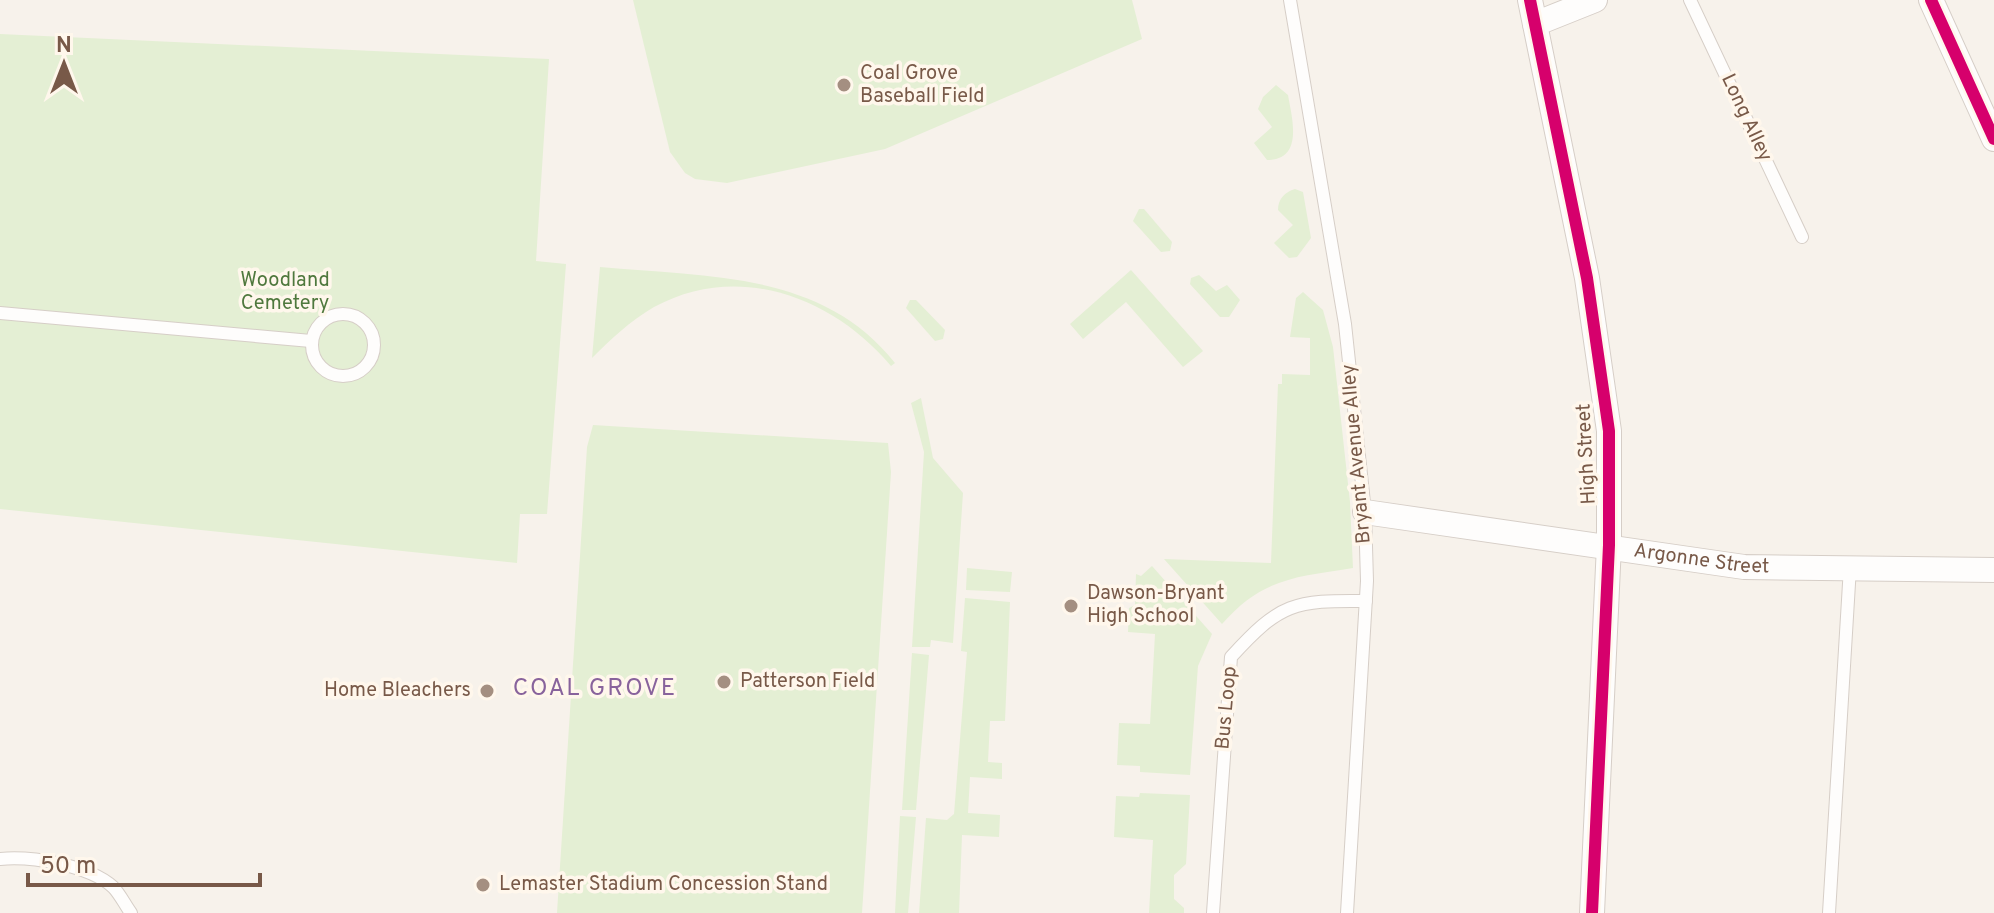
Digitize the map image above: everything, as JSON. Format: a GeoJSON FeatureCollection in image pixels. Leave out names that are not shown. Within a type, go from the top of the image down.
{"type":"FeatureCollection","features":[{"type":"Feature","properties":{"kind":"street","name":"High Street"},"geometry":{"type":"LineString","coordinates":[[1530,0],[1587,278],[1609,431],[1609,545],[1592,913]]}},
{"type":"Feature","properties":{"kind":"street"},"geometry":{"type":"LineString","coordinates":[[1535,24],[1595,0]]}},
{"type":"Feature","properties":{"kind":"street"},"geometry":{"type":"LineString","coordinates":[[1931,0],[1994,139]]}},
{"type":"Feature","properties":{"kind":"street","name":"Argonne Street"},"geometry":{"type":"LineString","coordinates":[[1365,512],[1744,567],[1994,570]]}},
{"type":"Feature","properties":{"kind":"lane","name":"Bryant Avenue Alley"},"geometry":{"type":"LineString","coordinates":[[1290,0],[1345,324],[1365,512],[1366,601],[1347,913]]}},
{"type":"Feature","properties":{"kind":"lane","name":"Long Alley"},"geometry":{"type":"LineString","coordinates":[[1690,0],[1802,237]]}},
{"type":"Feature","properties":{"kind":"lane"},"geometry":{"type":"LineString","coordinates":[[0,313],[311,341]]}},
{"type":"Feature","properties":{"kind":"lane"},"geometry":{"type":"LineString","coordinates":[[346,313],[367,325],[374,349],[362,370],[339,376],[318,364],[311,341],[323,320],[346,313]]}},
{"type":"Feature","properties":{"kind":"lane"},"geometry":{"type":"LineString","coordinates":[[1829,913],[1850,567]]}},
{"type":"Feature","properties":{"kind":"lane","name":"Bus Loop"},"geometry":{"type":"LineString","coordinates":[[1213,913],[1231,657],[1256,630],[1282,609],[1313,600],[1366,601]]}},
{"type":"Feature","properties":{"kind":"lane"},"geometry":{"type":"LineString","coordinates":[[0,859],[29,856],[71,867],[113,886],[131,913]]}},
{"type":"Feature","properties":{"kind":"green space","name":"Coal Grove Baseball Field"},"geometry":{"type":"Polygon","coordinates":[[[633,0],[1132,0],[1142,39],[885,149],[727,183],[695,179],[685,173],[670,152],[633,0]]]}},
{"type":"Feature","properties":{"kind":"green space","name":"Woodland Cemetery"},"geometry":{"type":"Polygon","coordinates":[[[0,34],[549,59],[536,261],[566,264],[547,514],[520,514],[517,563],[0,509],[0,34]]]}},
{"type":"Feature","properties":{"kind":"green space"},"geometry":{"type":"Polygon","coordinates":[[[1276,85],[1288,95],[1293,136],[1286,153],[1267,160],[1254,143],[1272,127],[1258,109],[1263,97],[1276,85]]]}},
{"type":"Feature","properties":{"kind":"green space"},"geometry":{"type":"Polygon","coordinates":[[[1295,189],[1303,192],[1311,238],[1297,257],[1289,258],[1274,243],[1293,225],[1278,210],[1283,196],[1295,189]]]}},
{"type":"Feature","properties":{"kind":"green space"},"geometry":{"type":"Polygon","coordinates":[[[1139,209],[1144,209],[1172,242],[1170,251],[1161,252],[1133,221],[1139,209]]]}},
{"type":"Feature","properties":{"kind":"green space"},"geometry":{"type":"Polygon","coordinates":[[[600,267],[721,278],[760,284],[798,295],[833,311],[866,333],[895,363],[891,366],[868,342],[813,305],[782,293],[751,287],[718,287],[686,293],[654,307],[621,331],[592,358],[600,267]]]}},
{"type":"Feature","properties":{"kind":"green space"},"geometry":{"type":"Polygon","coordinates":[[[1131,270],[1203,351],[1183,367],[1126,302],[1083,339],[1070,324],[1131,270]]]}},
{"type":"Feature","properties":{"kind":"green space"},"geometry":{"type":"Polygon","coordinates":[[[1199,275],[1216,291],[1227,285],[1240,300],[1229,317],[1220,317],[1190,284],[1191,278],[1199,275]]]}},
{"type":"Feature","properties":{"kind":"green space"},"geometry":{"type":"Polygon","coordinates":[[[1303,292],[1323,310],[1333,347],[1350,502],[1353,568],[1297,578],[1266,588],[1251,597],[1222,624],[1164,559],[1271,563],[1278,384],[1282,384],[1282,374],[1310,375],[1310,338],[1290,337],[1296,298],[1303,292]]]}},
{"type":"Feature","properties":{"kind":"green space"},"geometry":{"type":"Polygon","coordinates":[[[910,300],[916,300],[945,330],[943,339],[935,341],[906,308],[910,300]]]}},
{"type":"Feature","properties":{"kind":"green space"},"geometry":{"type":"Polygon","coordinates":[[[921,398],[933,458],[963,493],[953,643],[931,640],[930,647],[912,647],[924,452],[911,403],[921,398]]]}},
{"type":"Feature","properties":{"kind":"green space","name":"Patterson Field"},"geometry":{"type":"Polygon","coordinates":[[[593,425],[888,443],[891,472],[862,913],[557,913],[587,447],[593,425]]]}},
{"type":"Feature","properties":{"kind":"green space"},"geometry":{"type":"Polygon","coordinates":[[[1152,566],[1212,634],[1198,666],[1190,775],[1140,772],[1140,766],[1117,765],[1119,723],[1150,724],[1155,634],[1128,632],[1129,608],[1135,605],[1136,574],[1141,576],[1152,566]]]}},
{"type":"Feature","properties":{"kind":"green space"},"geometry":{"type":"Polygon","coordinates":[[[967,568],[1012,572],[1010,592],[966,590],[967,568]]]}},
{"type":"Feature","properties":{"kind":"green space"},"geometry":{"type":"Polygon","coordinates":[[[965,598],[1010,602],[1005,721],[990,721],[988,762],[1002,763],[1002,779],[970,777],[968,813],[1000,815],[999,837],[962,835],[959,913],[919,913],[926,818],[947,820],[954,814],[967,652],[961,651],[965,598]]]}},
{"type":"Feature","properties":{"kind":"green space"},"geometry":{"type":"Polygon","coordinates":[[[912,653],[929,655],[916,810],[902,810],[912,653]]]}},
{"type":"Feature","properties":{"kind":"green space"},"geometry":{"type":"Polygon","coordinates":[[[1140,793],[1190,795],[1186,864],[1174,875],[1174,899],[1184,908],[1184,913],[1149,913],[1153,840],[1114,837],[1116,796],[1139,797],[1140,793]]]}},
{"type":"Feature","properties":{"kind":"green space"},"geometry":{"type":"Polygon","coordinates":[[[900,816],[916,817],[908,913],[895,913],[900,816]]]}},
{"type":"Feature","properties":{"kind":"cycle path"},"geometry":{"type":"LineString","coordinates":[[1530,0],[1587,278],[1609,431],[1609,545],[1592,913]]}},
{"type":"Feature","properties":{"kind":"cycle path"},"geometry":{"type":"LineString","coordinates":[[1931,0],[1994,139]]}},
{"type":"Feature","properties":{"kind":"place","name":"Coal Grove Baseball Field"},"geometry":{"type":"Point","coordinates":[844,85]}},
{"type":"Feature","properties":{"kind":"place","name":"Dawson-Bryant High School"},"geometry":{"type":"Point","coordinates":[1071,606]}},
{"type":"Feature","properties":{"kind":"place","name":"Patterson Field"},"geometry":{"type":"Point","coordinates":[724,682]}},
{"type":"Feature","properties":{"kind":"place","name":"Home Bleachers"},"geometry":{"type":"Point","coordinates":[487,691]}},
{"type":"Feature","properties":{"kind":"place","name":"Lemaster Stadium Concession Stand"},"geometry":{"type":"Point","coordinates":[483,885]}},
{"type":"Feature","properties":{"kind":"district","name":"COAL GROVE"},"geometry":{"type":"Point","coordinates":[595,689]}}]}
